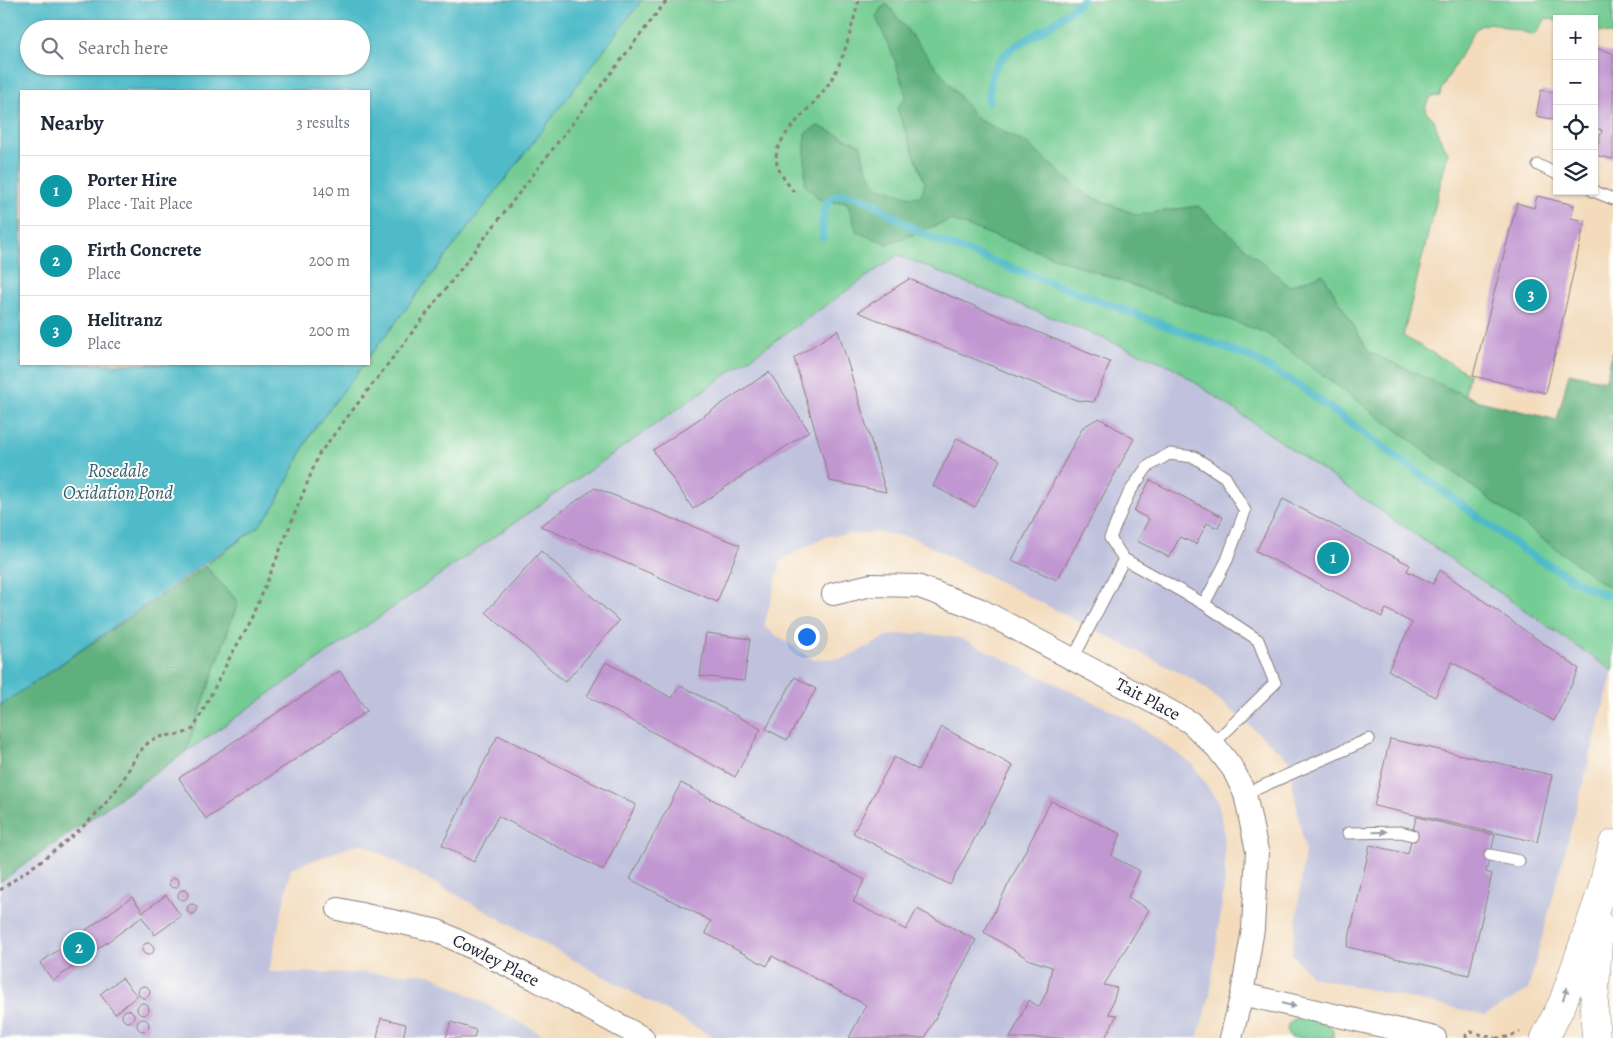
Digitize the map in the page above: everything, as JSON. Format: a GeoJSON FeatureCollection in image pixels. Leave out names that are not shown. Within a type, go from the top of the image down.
{"type":"FeatureCollection","features":[{"type":"Feature","properties":{"kind":"main road"},"geometry":{"type":"LineString","coordinates":[[1545,1038],[1563,1002],[1602,890],[1613,844]]}},
{"type":"Feature","properties":{"kind":"main road"},"geometry":{"type":"LineString","coordinates":[[1596,1038],[1594,993],[1602,890]]}},
{"type":"Feature","properties":{"kind":"street","name":"Tait Place"},"geometry":{"type":"LineString","coordinates":[[833,594],[871,585],[917,586],[979,609],[1190,722],[1212,744],[1232,770],[1245,794],[1257,851],[1253,929],[1242,994],[1231,1038]]}},
{"type":"Feature","properties":{"kind":"street","name":"Cowley Place"},"geometry":{"type":"LineString","coordinates":[[338,909],[438,931],[643,1038]]}},
{"type":"Feature","properties":{"kind":"street"},"geometry":{"type":"LineString","coordinates":[[1242,994],[1435,1038]]}},
{"type":"Feature","properties":{"kind":"lane"},"geometry":{"type":"LineString","coordinates":[[1538,165],[1553,172]]}},
{"type":"Feature","properties":{"kind":"lane"},"geometry":{"type":"LineString","coordinates":[[1598,193],[1613,200]]}},
{"type":"Feature","properties":{"kind":"lane"},"geometry":{"type":"LineString","coordinates":[[1204,604],[1227,560],[1245,510],[1225,477],[1194,457],[1168,454],[1147,467],[1142,474],[1129,493],[1110,538],[1124,559],[1204,604],[1258,640],[1275,683],[1212,744]]}},
{"type":"Feature","properties":{"kind":"lane"},"geometry":{"type":"LineString","coordinates":[[1073,659],[1124,559]]}},
{"type":"Feature","properties":{"kind":"lane"},"geometry":{"type":"LineString","coordinates":[[1245,794],[1369,740]]}},
{"type":"Feature","properties":{"kind":"lane"},"geometry":{"type":"LineString","coordinates":[[1348,833],[1401,832],[1412,835]]}},
{"type":"Feature","properties":{"kind":"lane"},"geometry":{"type":"LineString","coordinates":[[1490,854],[1519,861]]}},
{"type":"Feature","properties":{"kind":"path"},"geometry":{"type":"LineString","coordinates":[[0,890],[65,844],[86,824],[116,790],[136,755],[150,741],[164,736],[186,733],[194,728],[229,659],[252,619],[319,454],[667,0]]}},
{"type":"Feature","properties":{"kind":"path"},"geometry":{"type":"LineString","coordinates":[[794,192],[778,168],[777,152],[787,133],[816,102],[831,81],[843,58],[859,0]]}},
{"type":"Feature","properties":{"kind":"path"},"geometry":{"type":"LineString","coordinates":[[1466,1036],[1471,1032],[1495,1038]]}},
{"type":"Feature","properties":{"kind":"shaded area"},"geometry":{"type":"Polygon","coordinates":[[[898,255],[1171,366],[1613,671],[1528,990],[1485,1015],[1312,977],[1292,954],[1305,851],[1288,759],[1196,681],[913,538],[877,532],[828,536],[781,560],[764,627],[812,659],[845,658],[890,635],[923,633],[960,638],[1129,719],[1192,764],[1218,802],[1224,832],[1225,878],[1210,996],[1197,1038],[715,1038],[362,843],[291,868],[269,972],[430,974],[549,1038],[0,1038],[0,882],[898,255]]]}},
{"type":"Feature","properties":{"kind":"green space"},"geometry":{"type":"Polygon","coordinates":[[[642,0],[1613,0],[1613,35],[1598,31],[1598,15],[1553,15],[1553,20],[1546,18],[1535,35],[1490,23],[1480,26],[1474,31],[1441,90],[1440,96],[1431,97],[1428,101],[1426,113],[1434,119],[1439,136],[1448,153],[1403,336],[1469,374],[1465,394],[1475,400],[1557,420],[1605,382],[1613,351],[1613,671],[1171,366],[898,255],[186,752],[238,602],[205,566],[258,527],[274,507],[311,433],[363,365],[370,365],[370,356],[642,0]]]}},
{"type":"Feature","properties":{"kind":"green space"},"geometry":{"type":"Polygon","coordinates":[[[887,4],[977,119],[1026,143],[1086,195],[1138,215],[1198,206],[1289,286],[1323,274],[1369,352],[1475,400],[1557,420],[1569,373],[1606,381],[1613,351],[1613,413],[1605,416],[1613,423],[1613,591],[1266,333],[950,220],[888,244],[857,232],[847,202],[823,203],[805,185],[805,133],[818,126],[861,145],[864,163],[876,186],[910,197],[921,196],[925,183],[897,109],[906,96],[894,58],[876,17],[881,8],[887,4]]]}},
{"type":"Feature","properties":{"kind":"green space"},"geometry":{"type":"Polygon","coordinates":[[[205,566],[238,602],[186,752],[0,882],[0,706],[205,566]]]}},
{"type":"Feature","properties":{"kind":"green space"},"geometry":{"type":"Polygon","coordinates":[[[1298,1017],[1329,1025],[1333,1030],[1333,1038],[1291,1038],[1287,1032],[1289,1023],[1298,1017]]]}},
{"type":"Feature","properties":{"kind":"water","name":"Rosedale Oxidation Pond"},"geometry":{"type":"Polygon","coordinates":[[[0,0],[642,0],[370,356],[370,90],[20,90],[20,365],[363,365],[311,433],[274,507],[258,527],[0,706],[0,0]]]}},
{"type":"Feature","properties":{"kind":"building"},"geometry":{"type":"Polygon","coordinates":[[[1598,49],[1613,53],[1613,159],[1598,156],[1598,142],[1602,130],[1598,129],[1598,49]]]}},
{"type":"Feature","properties":{"kind":"building"},"geometry":{"type":"Polygon","coordinates":[[[1541,90],[1553,92],[1553,119],[1536,116],[1541,90]]]}},
{"type":"Feature","properties":{"kind":"building"},"geometry":{"type":"Polygon","coordinates":[[[1537,196],[1574,205],[1571,218],[1585,221],[1546,393],[1473,376],[1517,203],[1534,208],[1537,196]]]}},
{"type":"Feature","properties":{"kind":"building"},"geometry":{"type":"Polygon","coordinates":[[[909,279],[1110,362],[1094,402],[1076,400],[858,312],[909,279]]]}},
{"type":"Feature","properties":{"kind":"building"},"geometry":{"type":"Polygon","coordinates":[[[838,330],[886,492],[830,481],[794,358],[838,330]]]}},
{"type":"Feature","properties":{"kind":"building"},"geometry":{"type":"Polygon","coordinates":[[[769,372],[809,431],[693,509],[653,450],[769,372]]]}},
{"type":"Feature","properties":{"kind":"building"},"geometry":{"type":"Polygon","coordinates":[[[1099,418],[1134,439],[1057,580],[1012,560],[1083,427],[1099,418]]]}},
{"type":"Feature","properties":{"kind":"building"},"geometry":{"type":"Polygon","coordinates":[[[957,438],[1000,460],[975,507],[933,486],[957,438]]]}},
{"type":"Feature","properties":{"kind":"building"},"geometry":{"type":"Polygon","coordinates":[[[1150,480],[1223,517],[1218,528],[1207,523],[1196,544],[1180,537],[1169,557],[1137,541],[1149,519],[1134,511],[1150,480]]]}},
{"type":"Feature","properties":{"kind":"building"},"geometry":{"type":"Polygon","coordinates":[[[595,488],[740,545],[717,602],[540,526],[595,488]]]}},
{"type":"Feature","properties":{"kind":"building"},"geometry":{"type":"Polygon","coordinates":[[[1283,499],[1410,565],[1407,571],[1433,584],[1440,570],[1579,669],[1554,721],[1452,662],[1435,697],[1388,670],[1412,623],[1386,609],[1382,617],[1256,551],[1283,499]]]}},
{"type":"Feature","properties":{"kind":"building"},"geometry":{"type":"Polygon","coordinates":[[[541,551],[619,621],[565,682],[486,612],[541,551]]]}},
{"type":"Feature","properties":{"kind":"building"},"geometry":{"type":"Polygon","coordinates":[[[706,633],[750,639],[744,681],[700,676],[706,633]]]}},
{"type":"Feature","properties":{"kind":"building"},"geometry":{"type":"Polygon","coordinates":[[[606,662],[672,698],[680,685],[761,729],[735,777],[587,696],[606,662]]]}},
{"type":"Feature","properties":{"kind":"building"},"geometry":{"type":"Polygon","coordinates":[[[340,671],[367,711],[206,819],[179,778],[340,671]]]}},
{"type":"Feature","properties":{"kind":"building"},"geometry":{"type":"Polygon","coordinates":[[[795,677],[816,689],[787,740],[766,729],[795,677]]]}},
{"type":"Feature","properties":{"kind":"building"},"geometry":{"type":"Polygon","coordinates":[[[942,727],[1013,766],[950,885],[853,833],[894,757],[918,770],[942,727]]]}},
{"type":"Feature","properties":{"kind":"building"},"geometry":{"type":"Polygon","coordinates":[[[498,735],[636,805],[603,870],[498,816],[474,862],[442,845],[498,735]]]}},
{"type":"Feature","properties":{"kind":"building"},"geometry":{"type":"Polygon","coordinates":[[[1390,739],[1552,775],[1537,842],[1374,806],[1390,739]]]}},
{"type":"Feature","properties":{"kind":"building"},"geometry":{"type":"Polygon","coordinates":[[[681,783],[865,880],[853,902],[906,930],[917,909],[976,940],[925,1038],[849,1038],[866,1005],[772,956],[767,966],[705,933],[711,921],[630,879],[681,783]]]}},
{"type":"Feature","properties":{"kind":"building"},"geometry":{"type":"Polygon","coordinates":[[[1051,801],[1121,834],[1111,856],[1140,871],[1128,897],[1149,910],[1104,985],[1117,988],[1109,1014],[1117,1015],[1105,1038],[1010,1038],[1029,1000],[1039,1007],[1047,991],[1052,967],[1030,960],[984,932],[1051,801]]]}},
{"type":"Feature","properties":{"kind":"building"},"geometry":{"type":"Polygon","coordinates":[[[1416,817],[1495,835],[1486,872],[1492,874],[1469,975],[1347,947],[1370,845],[1408,854],[1416,817]]]}},
{"type":"Feature","properties":{"kind":"building"},"geometry":{"type":"Polygon","coordinates":[[[172,878],[176,878],[179,883],[178,887],[172,888],[169,885],[169,881],[172,878]]]}},
{"type":"Feature","properties":{"kind":"building"},"geometry":{"type":"Polygon","coordinates":[[[181,890],[185,890],[188,895],[187,899],[181,900],[178,897],[178,893],[181,890]]]}},
{"type":"Feature","properties":{"kind":"building"},"geometry":{"type":"Polygon","coordinates":[[[166,895],[181,916],[155,935],[142,917],[53,981],[40,963],[132,897],[143,912],[166,895]]]}},
{"type":"Feature","properties":{"kind":"building"},"geometry":{"type":"Polygon","coordinates":[[[190,904],[194,904],[197,909],[196,913],[190,914],[187,911],[187,907],[190,904]]]}},
{"type":"Feature","properties":{"kind":"building"},"geometry":{"type":"Polygon","coordinates":[[[148,943],[154,949],[148,955],[142,949],[148,943]]]}},
{"type":"Feature","properties":{"kind":"building"},"geometry":{"type":"Polygon","coordinates":[[[122,978],[137,996],[115,1014],[100,994],[122,978]]]}},
{"type":"Feature","properties":{"kind":"building"},"geometry":{"type":"Polygon","coordinates":[[[144,986],[150,992],[144,998],[138,992],[144,986]]]}},
{"type":"Feature","properties":{"kind":"building"},"geometry":{"type":"Polygon","coordinates":[[[143,1003],[149,1009],[143,1015],[137,1009],[143,1003]]]}},
{"type":"Feature","properties":{"kind":"building"},"geometry":{"type":"Polygon","coordinates":[[[128,1010],[134,1016],[128,1022],[122,1016],[128,1010]]]}},
{"type":"Feature","properties":{"kind":"building"},"geometry":{"type":"Polygon","coordinates":[[[381,1018],[406,1024],[403,1038],[377,1038],[381,1018]]]}},
{"type":"Feature","properties":{"kind":"building"},"geometry":{"type":"Polygon","coordinates":[[[141,1019],[145,1019],[149,1025],[145,1031],[141,1031],[137,1027],[137,1023],[141,1019]]]}},
{"type":"Feature","properties":{"kind":"building"},"geometry":{"type":"Polygon","coordinates":[[[451,1022],[476,1030],[474,1038],[446,1038],[451,1022]]]}},
{"type":"Feature","properties":{"kind":"waterway"},"geometry":{"type":"LineString","coordinates":[[988,101],[994,70],[998,62],[1010,50],[1052,24],[1082,0]]}},
{"type":"Feature","properties":{"kind":"waterway"},"geometry":{"type":"LineString","coordinates":[[823,237],[823,215],[827,203],[835,196],[845,194],[857,196],[880,207],[918,231],[944,243],[1250,357],[1300,386],[1526,552],[1583,585],[1605,595]]}},
{"type":"Feature","properties":{"kind":"place","name":"Helitranz"},"geometry":{"type":"Point","coordinates":[1531,295]}},
{"type":"Feature","properties":{"kind":"place","name":"Porter Hire"},"geometry":{"type":"Point","coordinates":[1333,558]}},
{"type":"Feature","properties":{"kind":"place","name":"Firth Concrete"},"geometry":{"type":"Point","coordinates":[79,948]}}]}
